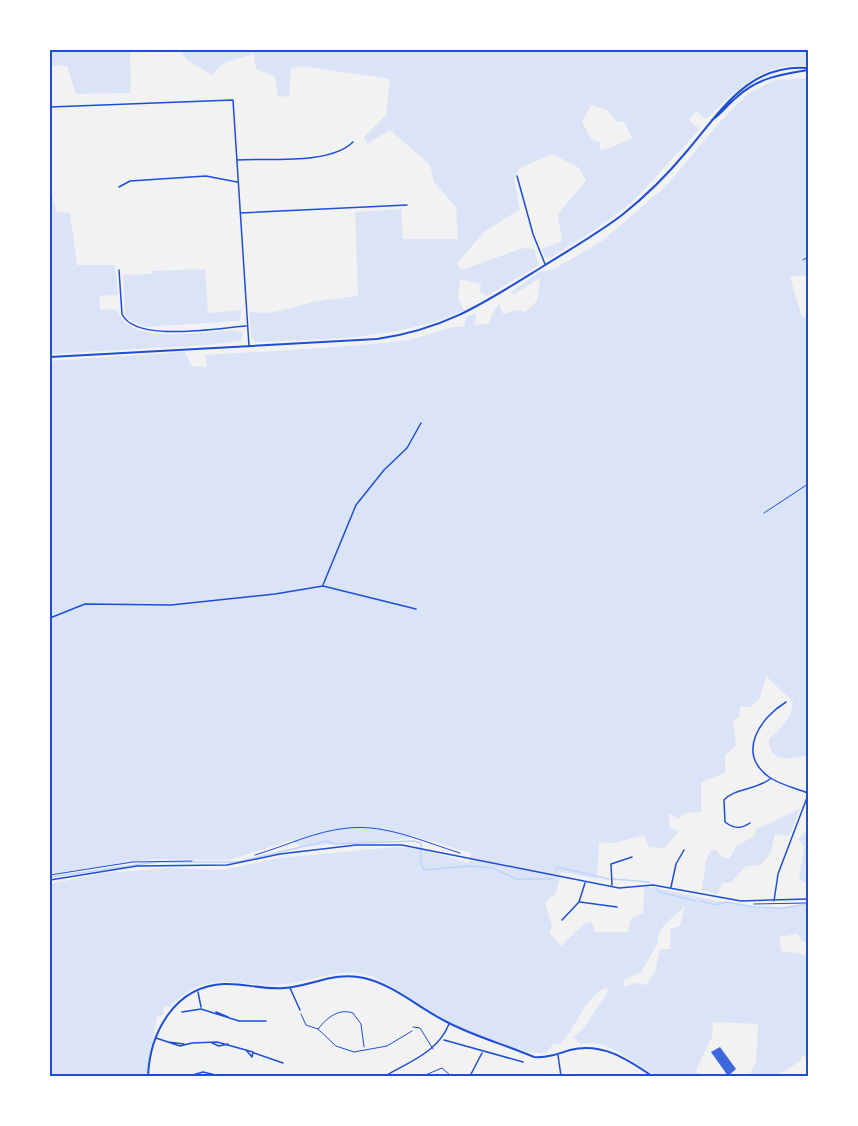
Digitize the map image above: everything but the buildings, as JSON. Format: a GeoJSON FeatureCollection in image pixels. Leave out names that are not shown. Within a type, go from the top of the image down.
{"type":"FeatureCollection","features":[{"type":"Feature","properties":{"kind":"main road"},"geometry":{"type":"LineString","coordinates":[[50,357],[377,339],[426,329],[473,310],[623,214],[669,171],[710,122],[737,97],[757,83],[777,75],[808,69]]}},
{"type":"Feature","properties":{"kind":"main road"},"geometry":{"type":"LineString","coordinates":[[148,1077],[155,1038],[170,1011],[198,991],[222,984],[289,988],[349,975],[367,978],[449,1024],[534,1057],[592,1047],[606,1050],[652,1077]]}},
{"type":"Feature","properties":{"kind":"street"},"geometry":{"type":"LineString","coordinates":[[50,107],[233,100],[249,347]]}},
{"type":"Feature","properties":{"kind":"street"},"geometry":{"type":"LineString","coordinates":[[237,160],[319,156],[336,152],[353,142]]}},
{"type":"Feature","properties":{"kind":"street"},"geometry":{"type":"LineString","coordinates":[[119,187],[130,181],[206,176],[238,182]]}},
{"type":"Feature","properties":{"kind":"street"},"geometry":{"type":"LineString","coordinates":[[517,176],[533,234],[546,265]]}},
{"type":"Feature","properties":{"kind":"street"},"geometry":{"type":"LineString","coordinates":[[240,213],[406,205]]}},
{"type":"Feature","properties":{"kind":"street"},"geometry":{"type":"LineString","coordinates":[[119,270],[122,314],[124,320],[137,328],[146,331],[247,326]]}},
{"type":"Feature","properties":{"kind":"street"},"geometry":{"type":"LineString","coordinates":[[323,586],[356,505],[384,470],[407,448],[420,423]]}},
{"type":"Feature","properties":{"kind":"street"},"geometry":{"type":"LineString","coordinates":[[50,618],[85,604],[171,605],[275,594],[323,586],[417,609]]}},
{"type":"Feature","properties":{"kind":"street"},"geometry":{"type":"LineString","coordinates":[[774,901],[778,874],[808,794],[770,778],[754,759],[753,741],[765,719],[786,702]]}},
{"type":"Feature","properties":{"kind":"street"},"geometry":{"type":"LineString","coordinates":[[750,824],[741,828],[731,827],[725,822],[724,800],[729,795],[762,785],[770,778]]}},
{"type":"Feature","properties":{"kind":"street"},"geometry":{"type":"LineString","coordinates":[[50,880],[137,866],[242,863],[279,854],[356,845],[421,847],[491,864],[612,886],[644,885],[671,888],[741,901],[808,900]]}},
{"type":"Feature","properties":{"kind":"street"},"geometry":{"type":"LineString","coordinates":[[671,888],[676,864],[684,850]]}},
{"type":"Feature","properties":{"kind":"street"},"geometry":{"type":"LineString","coordinates":[[612,886],[611,864],[632,857]]}},
{"type":"Feature","properties":{"kind":"street"},"geometry":{"type":"LineString","coordinates":[[562,920],[579,902],[585,882]]}},
{"type":"Feature","properties":{"kind":"street"},"geometry":{"type":"LineString","coordinates":[[579,902],[617,907]]}},
{"type":"Feature","properties":{"kind":"street"},"geometry":{"type":"LineString","coordinates":[[289,988],[300,1010]]}},
{"type":"Feature","properties":{"kind":"street"},"geometry":{"type":"LineString","coordinates":[[198,991],[201,1009]]}},
{"type":"Feature","properties":{"kind":"street"},"geometry":{"type":"LineString","coordinates":[[182,1012],[201,1009],[228,1018],[266,1022]]}},
{"type":"Feature","properties":{"kind":"street"},"geometry":{"type":"LineString","coordinates":[[385,1077],[433,1049],[443,1040],[449,1024]]}},
{"type":"Feature","properties":{"kind":"street"},"geometry":{"type":"LineString","coordinates":[[155,1038],[186,1044],[211,1042],[228,1044],[283,1063]]}},
{"type":"Feature","properties":{"kind":"street"},"geometry":{"type":"LineString","coordinates":[[443,1040],[523,1062]]}},
{"type":"Feature","properties":{"kind":"street"},"geometry":{"type":"LineString","coordinates":[[246,1050],[251,1057],[253,1052]]}},
{"type":"Feature","properties":{"kind":"street"},"geometry":{"type":"LineString","coordinates":[[470,1077],[482,1052]]}},
{"type":"Feature","properties":{"kind":"street"},"geometry":{"type":"LineString","coordinates":[[558,1054],[561,1077]]}},
{"type":"Feature","properties":{"kind":"street"},"geometry":{"type":"LineString","coordinates":[[189,1077],[203,1072],[220,1077]]}},
{"type":"Feature","properties":{"kind":"lane"},"geometry":{"type":"LineString","coordinates":[[803,260],[808,257]]}},
{"type":"Feature","properties":{"kind":"lane"},"geometry":{"type":"LineString","coordinates":[[413,1027],[420,1028],[433,1049]]}},
{"type":"Feature","properties":{"kind":"path"},"geometry":{"type":"LineString","coordinates":[[764,513],[808,484]]}},
{"type":"Feature","properties":{"kind":"path"},"geometry":{"type":"LineString","coordinates":[[248,857],[311,836],[358,828],[401,834],[466,855]]}},
{"type":"Feature","properties":{"kind":"path"},"geometry":{"type":"LineString","coordinates":[[50,875],[133,862],[195,862]]}},
{"type":"Feature","properties":{"kind":"path"},"geometry":{"type":"LineString","coordinates":[[300,1010],[304,1022],[318,1029],[332,1044],[346,1051],[380,1048],[395,1043],[412,1034],[413,1027]]}},
{"type":"Feature","properties":{"kind":"path"},"geometry":{"type":"LineString","coordinates":[[318,1029],[329,1017],[340,1012],[351,1012],[361,1024],[364,1048]]}},
{"type":"Feature","properties":{"kind":"path"},"geometry":{"type":"LineString","coordinates":[[423,1077],[442,1068],[451,1077]]}},
{"type":"Feature","properties":{"kind":"shaded area"},"geometry":{"type":"Polygon","coordinates":[[[50,50],[130,50],[131,93],[76,94],[67,66],[50,65],[50,50]]]}},
{"type":"Feature","properties":{"kind":"shaded area"},"geometry":{"type":"Polygon","coordinates":[[[180,50],[808,50],[808,65],[791,66],[763,73],[740,88],[706,119],[696,111],[689,120],[700,129],[630,204],[550,258],[545,257],[542,249],[562,241],[558,214],[586,180],[579,168],[552,154],[520,168],[514,179],[520,209],[484,232],[457,263],[461,270],[523,248],[534,249],[539,265],[487,296],[480,292],[481,284],[460,279],[458,298],[464,310],[433,322],[383,333],[332,339],[255,342],[251,337],[249,311],[274,312],[320,301],[358,296],[355,212],[401,209],[403,239],[458,239],[456,207],[434,182],[430,165],[390,130],[367,144],[364,137],[386,115],[390,79],[301,66],[291,68],[289,96],[278,97],[275,77],[256,69],[254,54],[223,63],[212,75],[187,60],[180,50]],[[591,105],[582,122],[592,140],[600,142],[600,150],[632,138],[624,122],[617,122],[607,110],[591,105]]]}},
{"type":"Feature","properties":{"kind":"shaded area"},"geometry":{"type":"Polygon","coordinates":[[[808,78],[808,275],[790,277],[802,317],[808,317],[808,753],[807,756],[781,758],[772,752],[769,739],[788,718],[793,702],[766,676],[760,698],[751,707],[740,707],[739,718],[733,720],[736,746],[725,755],[725,773],[701,782],[701,812],[685,813],[678,819],[669,813],[670,828],[679,831],[664,848],[649,847],[644,835],[615,843],[599,842],[597,879],[561,872],[556,893],[545,902],[552,926],[549,932],[561,946],[584,924],[592,922],[595,932],[628,932],[631,919],[643,913],[644,886],[746,906],[767,908],[808,905],[808,942],[802,941],[797,934],[780,937],[781,951],[803,954],[808,959],[808,1059],[802,1055],[801,1060],[777,1075],[764,1077],[750,1073],[756,1062],[758,1024],[713,1022],[712,1037],[696,1070],[699,1076],[661,1077],[647,1071],[612,1048],[592,1043],[580,1044],[573,1037],[583,1029],[608,991],[607,987],[592,998],[559,1045],[554,1043],[546,1053],[516,1049],[484,1038],[419,1005],[375,978],[355,973],[342,973],[279,985],[216,982],[204,985],[182,996],[170,1007],[164,1006],[163,1015],[157,1017],[146,1076],[50,1076],[50,884],[104,873],[168,868],[224,870],[278,858],[395,847],[418,848],[469,863],[471,853],[410,835],[408,839],[301,847],[292,840],[230,860],[154,859],[50,874],[50,361],[185,352],[192,366],[207,367],[205,355],[410,340],[449,328],[464,327],[466,317],[476,313],[475,325],[490,323],[491,316],[499,303],[503,314],[517,310],[525,312],[537,301],[540,278],[513,295],[511,292],[539,272],[554,269],[602,241],[666,186],[719,123],[749,93],[775,80],[808,78]],[[685,906],[664,925],[658,936],[658,943],[641,972],[624,980],[623,987],[635,983],[646,985],[655,971],[660,949],[670,949],[671,929],[680,926],[685,906]]]}},
{"type":"Feature","properties":{"kind":"shaded area"},"geometry":{"type":"Polygon","coordinates":[[[50,186],[57,212],[70,213],[77,265],[115,265],[118,295],[99,296],[100,309],[117,310],[124,322],[136,329],[152,333],[188,334],[237,330],[243,334],[242,340],[207,345],[50,354],[50,186]]]}},
{"type":"Feature","properties":{"kind":"shaded area"},"geometry":{"type":"Polygon","coordinates":[[[205,269],[208,313],[242,310],[240,321],[144,327],[128,319],[125,314],[123,275],[152,274],[152,271],[205,269]]]}},
{"type":"Feature","properties":{"kind":"shaded area"},"geometry":{"type":"Polygon","coordinates":[[[800,809],[789,836],[775,834],[771,852],[761,865],[746,866],[730,883],[723,883],[717,894],[702,890],[706,860],[711,850],[716,850],[721,856],[729,859],[737,845],[755,836],[756,828],[800,809]]]}},
{"type":"Feature","properties":{"kind":"shaded area"},"geometry":{"type":"Polygon","coordinates":[[[808,829],[808,885],[799,879],[804,847],[798,839],[808,829]]]}},
{"type":"Feature","properties":{"kind":"waterway"},"geometry":{"type":"LineString","coordinates":[[50,877],[157,862],[238,862],[326,841],[335,844],[414,841],[421,843],[421,864],[424,870],[468,866],[493,868],[516,879],[553,879]]}},
{"type":"Feature","properties":{"kind":"waterway"},"geometry":{"type":"LineString","coordinates":[[555,871],[557,867],[609,879]]}},
{"type":"Feature","properties":{"kind":"waterway"},"geometry":{"type":"LineString","coordinates":[[613,879],[649,882]]}},
{"type":"Feature","properties":{"kind":"waterway"},"geometry":{"type":"LineString","coordinates":[[655,888],[660,892],[695,901]]}},
{"type":"Feature","properties":{"kind":"waterway"},"geometry":{"type":"LineString","coordinates":[[700,901],[716,905],[726,902],[755,907],[783,908],[808,904]]}}]}
